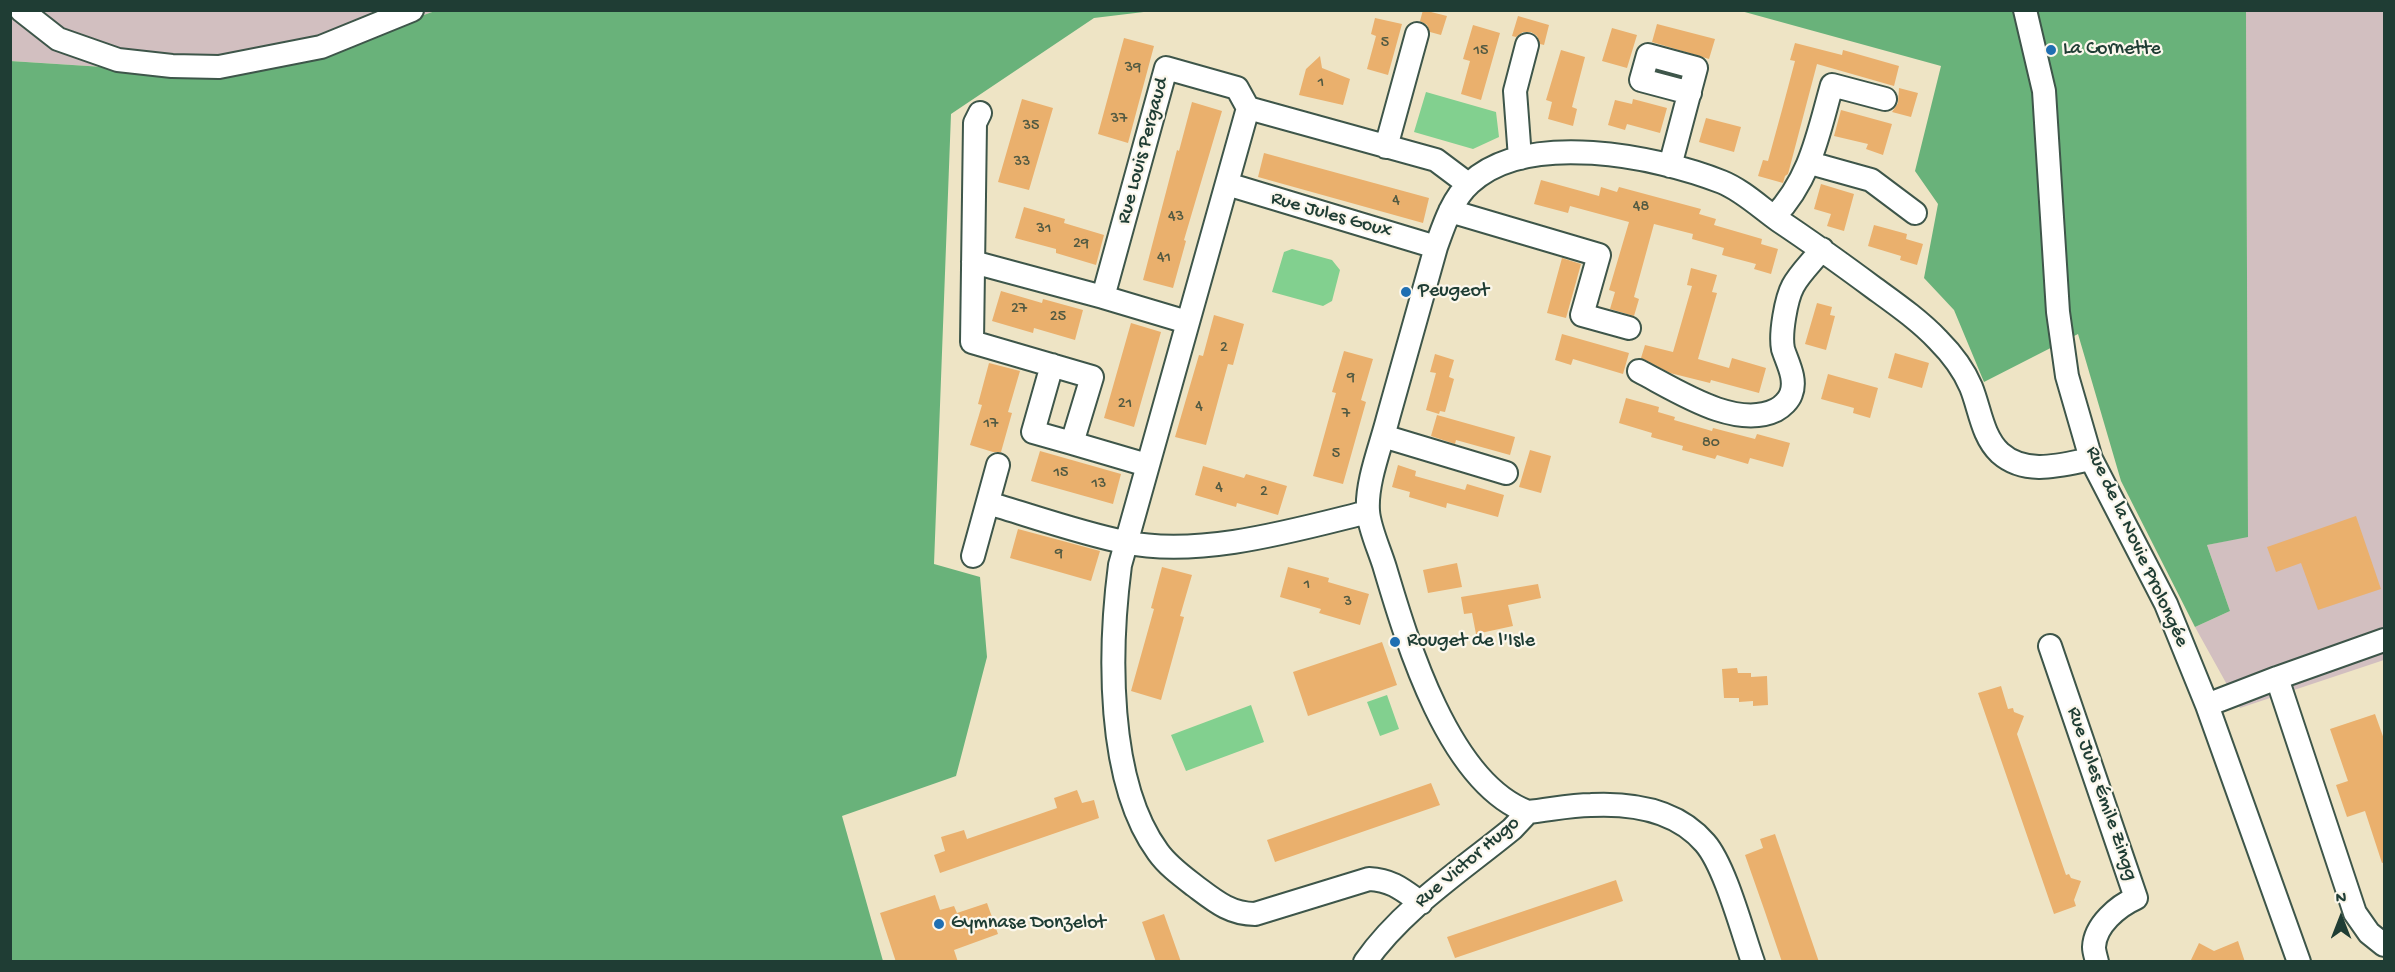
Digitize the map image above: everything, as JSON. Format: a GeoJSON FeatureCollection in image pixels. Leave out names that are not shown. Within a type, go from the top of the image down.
{"type":"FeatureCollection","features":[{"type":"Feature","properties":{"kind":"street"},"geometry":{"type":"LineString","coordinates":[[21,10],[58,39],[118,60],[172,66],[219,67],[321,47],[412,10]]}},
{"type":"Feature","properties":{"kind":"street","name":"Rue de la Novie Prolongée"},"geometry":{"type":"LineString","coordinates":[[2025,10],[2044,91],[2058,312],[2067,376],[2091,459],[2166,604],[2207,705],[2299,962]]}},
{"type":"Feature","properties":{"kind":"street"},"geometry":{"type":"LineString","coordinates":[[1386,147],[1417,34]]}},
{"type":"Feature","properties":{"kind":"street"},"geometry":{"type":"LineString","coordinates":[[1520,158],[1515,91],[1527,45]]}},
{"type":"Feature","properties":{"kind":"street","name":"Rue Louis Pergaud"},"geometry":{"type":"LineString","coordinates":[[1103,297],[1166,68],[1237,88],[1248,108]]}},
{"type":"Feature","properties":{"kind":"street"},"geometry":{"type":"LineString","coordinates":[[1774,217],[1788,203],[1810,163],[1832,85],[1885,99]]}},
{"type":"Feature","properties":{"kind":"street"},"geometry":{"type":"LineString","coordinates":[[1670,166],[1690,93]]}},
{"type":"Feature","properties":{"kind":"street"},"geometry":{"type":"LineString","coordinates":[[1421,903],[1384,880],[1369,879],[1255,914],[1239,914],[1222,907],[1163,858],[1143,827],[1127,786],[1122,763],[1114,693],[1114,610],[1125,543],[1248,108],[1436,160],[1468,184]]}},
{"type":"Feature","properties":{"kind":"street"},"geometry":{"type":"LineString","coordinates":[[980,113],[975,123],[972,342],[1092,377],[1072,443]]}},
{"type":"Feature","properties":{"kind":"street"},"geometry":{"type":"LineString","coordinates":[[1528,812],[1513,806],[1495,793],[1461,753],[1440,720],[1395,600],[1368,512],[1373,471],[1436,247],[1450,211],[1468,184],[1489,168],[1520,158],[1547,153],[1597,154],[1656,162],[1724,183],[1822,249],[1936,337],[1959,362],[1972,389],[1985,432],[1999,452],[2017,464],[2043,468],[2091,459]]}},
{"type":"Feature","properties":{"kind":"street"},"geometry":{"type":"LineString","coordinates":[[1810,163],[1871,180],[1915,213]]}},
{"type":"Feature","properties":{"kind":"street","name":"Rue Jules Goux"},"geometry":{"type":"LineString","coordinates":[[1227,184],[1436,247]]}},
{"type":"Feature","properties":{"kind":"street"},"geometry":{"type":"LineString","coordinates":[[1450,211],[1599,255],[1582,315],[1629,328]]}},
{"type":"Feature","properties":{"kind":"street"},"geometry":{"type":"LineString","coordinates":[[1639,372],[1715,409],[1746,417],[1765,416],[1782,407],[1791,394],[1793,381],[1782,346],[1784,319],[1793,286],[1822,249]]}},
{"type":"Feature","properties":{"kind":"street"},"geometry":{"type":"LineString","coordinates":[[973,262],[1187,322]]}},
{"type":"Feature","properties":{"kind":"street"},"geometry":{"type":"LineString","coordinates":[[1052,365],[1033,432],[1147,465]]}},
{"type":"Feature","properties":{"kind":"street"},"geometry":{"type":"LineString","coordinates":[[1383,436],[1506,472]]}},
{"type":"Feature","properties":{"kind":"street"},"geometry":{"type":"LineString","coordinates":[[973,556],[998,465]]}},
{"type":"Feature","properties":{"kind":"street"},"geometry":{"type":"LineString","coordinates":[[988,503],[1125,543],[1177,547],[1267,537],[1368,512]]}},
{"type":"Feature","properties":{"kind":"street"},"geometry":{"type":"LineString","coordinates":[[2207,705],[2385,640]]}},
{"type":"Feature","properties":{"kind":"street","name":"Rue Jules Émile Zingg"},"geometry":{"type":"LineString","coordinates":[[2050,646],[2136,898],[2120,905],[2102,926],[2094,946],[2097,962]]}},
{"type":"Feature","properties":{"kind":"street"},"geometry":{"type":"LineString","coordinates":[[2277,678],[2355,913],[2369,933],[2385,945]]}},
{"type":"Feature","properties":{"kind":"street","name":"Rue Victor Hugo"},"geometry":{"type":"LineString","coordinates":[[1365,962],[1377,945],[1421,903],[1512,829],[1528,812],[1589,804],[1623,805],[1649,809],[1681,822],[1705,843],[1718,864],[1753,962]]}},
{"type":"Feature","properties":{"kind":"shaded area"},"geometry":{"type":"Polygon","coordinates":[[[10,11],[435,11],[326,50],[228,75],[11,61],[10,11]]]}},
{"type":"Feature","properties":{"kind":"shaded area"},"geometry":{"type":"Polygon","coordinates":[[[2246,11],[2384,11],[2384,660],[2240,708],[2195,627],[2230,611],[2207,545],[2248,536],[2246,11]]]}},
{"type":"Feature","properties":{"kind":"green space"},"geometry":{"type":"Polygon","coordinates":[[[435,11],[1152,11],[1094,18],[951,114],[934,564],[980,577],[987,657],[956,776],[842,816],[883,961],[11,961],[10,61],[228,75],[326,50],[435,11]]]}},
{"type":"Feature","properties":{"kind":"green space"},"geometry":{"type":"Polygon","coordinates":[[[1741,11],[2246,11],[2248,537],[2207,545],[2230,611],[2195,627],[2121,481],[2078,334],[1984,382],[1954,310],[1924,278],[1938,204],[1915,171],[1941,66],[1741,11]]]}},
{"type":"Feature","properties":{"kind":"green space"},"geometry":{"type":"Polygon","coordinates":[[[1426,92],[1496,112],[1499,137],[1473,149],[1414,132],[1426,92]]]}},
{"type":"Feature","properties":{"kind":"green space"},"geometry":{"type":"Polygon","coordinates":[[[1292,249],[1332,260],[1340,270],[1332,301],[1323,306],[1272,292],[1284,252],[1292,249]]]}},
{"type":"Feature","properties":{"kind":"green space"},"geometry":{"type":"Polygon","coordinates":[[[1387,695],[1399,729],[1380,736],[1367,702],[1387,695]]]}},
{"type":"Feature","properties":{"kind":"green space"},"geometry":{"type":"Polygon","coordinates":[[[1251,705],[1264,742],[1186,771],[1171,735],[1251,705]]]}},
{"type":"Feature","properties":{"kind":"building"},"geometry":{"type":"Polygon","coordinates":[[[1423,10],[1447,16],[1441,35],[1430,32],[1427,25],[1420,21],[1423,10]]]}},
{"type":"Feature","properties":{"kind":"building"},"geometry":{"type":"Polygon","coordinates":[[[1518,16],[1549,25],[1544,45],[1540,44],[1537,36],[1531,32],[1523,32],[1516,37],[1512,36],[1518,16]]]}},
{"type":"Feature","properties":{"kind":"building"},"geometry":{"type":"Polygon","coordinates":[[[1375,18],[1402,24],[1388,75],[1367,69],[1376,36],[1371,34],[1375,18]]]}},
{"type":"Feature","properties":{"kind":"building"},"geometry":{"type":"Polygon","coordinates":[[[1657,24],[1715,39],[1709,59],[1652,42],[1657,24]]]}},
{"type":"Feature","properties":{"kind":"building"},"geometry":{"type":"Polygon","coordinates":[[[1473,25],[1500,33],[1481,100],[1461,94],[1470,61],[1463,59],[1473,25]]]}},
{"type":"Feature","properties":{"kind":"building"},"geometry":{"type":"Polygon","coordinates":[[[1612,28],[1637,35],[1627,68],[1602,61],[1612,28]]]}},
{"type":"Feature","properties":{"kind":"building"},"geometry":{"type":"Polygon","coordinates":[[[1124,38],[1154,46],[1128,143],[1098,134],[1124,38]]]}},
{"type":"Feature","properties":{"kind":"building"},"geometry":{"type":"Polygon","coordinates":[[[1795,43],[1842,55],[1843,50],[1899,66],[1894,86],[1817,64],[1788,174],[1783,183],[1758,176],[1763,160],[1768,161],[1795,61],[1790,60],[1795,43]]]}},
{"type":"Feature","properties":{"kind":"building"},"geometry":{"type":"Polygon","coordinates":[[[1561,50],[1585,57],[1572,107],[1577,109],[1573,126],[1548,119],[1552,102],[1546,100],[1561,50]]]}},
{"type":"Feature","properties":{"kind":"building"},"geometry":{"type":"Polygon","coordinates":[[[1320,56],[1322,68],[1350,79],[1343,105],[1299,95],[1306,69],[1320,56]]]}},
{"type":"Feature","properties":{"kind":"building"},"geometry":{"type":"Polygon","coordinates":[[[1899,88],[1918,93],[1911,117],[1892,112],[1898,103],[1899,88]]]}},
{"type":"Feature","properties":{"kind":"building"},"geometry":{"type":"Polygon","coordinates":[[[1022,99],[1053,108],[1029,190],[998,182],[1022,99]]]}},
{"type":"Feature","properties":{"kind":"building"},"geometry":{"type":"Polygon","coordinates":[[[1633,99],[1667,108],[1660,133],[1627,124],[1625,130],[1608,125],[1615,100],[1632,104],[1633,99]]]}},
{"type":"Feature","properties":{"kind":"building"},"geometry":{"type":"Polygon","coordinates":[[[1192,102],[1222,111],[1184,240],[1186,241],[1173,288],[1143,280],[1192,102]]]}},
{"type":"Feature","properties":{"kind":"building"},"geometry":{"type":"Polygon","coordinates":[[[1841,110],[1892,124],[1883,155],[1866,149],[1868,144],[1834,136],[1841,110]]]}},
{"type":"Feature","properties":{"kind":"building"},"geometry":{"type":"Polygon","coordinates":[[[1706,118],[1741,127],[1734,152],[1699,142],[1706,118]]]}},
{"type":"Feature","properties":{"kind":"building"},"geometry":{"type":"Polygon","coordinates":[[[1264,153],[1429,198],[1423,223],[1258,177],[1264,153]]]}},
{"type":"Feature","properties":{"kind":"building"},"geometry":{"type":"Polygon","coordinates":[[[1541,180],[1599,196],[1601,187],[1617,192],[1619,187],[1701,209],[1699,214],[1716,219],[1714,225],[1762,239],[1761,244],[1778,249],[1771,274],[1754,269],[1756,264],[1722,255],[1724,248],[1692,239],[1693,234],[1654,224],[1634,297],[1639,299],[1634,316],[1610,309],[1615,292],[1609,290],[1629,222],[1570,206],[1568,213],[1534,204],[1541,180]]]}},
{"type":"Feature","properties":{"kind":"building"},"geometry":{"type":"Polygon","coordinates":[[[1821,184],[1854,194],[1844,231],[1827,226],[1831,214],[1814,209],[1821,184]]]}},
{"type":"Feature","properties":{"kind":"building"},"geometry":{"type":"Polygon","coordinates":[[[1024,207],[1065,219],[1064,223],[1104,235],[1096,265],[1056,253],[1056,249],[1015,238],[1024,207]]]}},
{"type":"Feature","properties":{"kind":"building"},"geometry":{"type":"Polygon","coordinates":[[[1874,225],[1907,234],[1906,239],[1923,244],[1917,265],[1900,260],[1901,256],[1868,246],[1874,225]]]}},
{"type":"Feature","properties":{"kind":"building"},"geometry":{"type":"Polygon","coordinates":[[[1562,258],[1581,264],[1566,318],[1547,313],[1562,258]]]}},
{"type":"Feature","properties":{"kind":"building"},"geometry":{"type":"Polygon","coordinates":[[[1691,268],[1717,275],[1712,292],[1717,293],[1698,359],[1729,368],[1732,358],[1766,368],[1759,393],[1711,380],[1710,383],[1670,373],[1641,358],[1645,345],[1673,352],[1692,286],[1687,285],[1691,268]]]}},
{"type":"Feature","properties":{"kind":"building"},"geometry":{"type":"Polygon","coordinates":[[[1001,291],[1042,303],[1043,299],[1083,310],[1075,340],[1034,328],[1033,333],[992,321],[1001,291]]]}},
{"type":"Feature","properties":{"kind":"building"},"geometry":{"type":"Polygon","coordinates":[[[1817,303],[1832,307],[1830,315],[1835,316],[1826,350],[1805,344],[1817,303]]]}},
{"type":"Feature","properties":{"kind":"building"},"geometry":{"type":"Polygon","coordinates":[[[1214,315],[1244,324],[1233,365],[1228,364],[1206,445],[1175,437],[1199,355],[1203,356],[1214,315]]]}},
{"type":"Feature","properties":{"kind":"building"},"geometry":{"type":"Polygon","coordinates":[[[1131,323],[1161,332],[1134,427],[1104,418],[1131,323]]]}},
{"type":"Feature","properties":{"kind":"building"},"geometry":{"type":"Polygon","coordinates":[[[1562,334],[1629,353],[1623,374],[1573,359],[1571,365],[1555,360],[1562,334]]]}},
{"type":"Feature","properties":{"kind":"building"},"geometry":{"type":"Polygon","coordinates":[[[1344,351],[1373,359],[1361,400],[1366,402],[1343,484],[1313,476],[1336,393],[1332,392],[1344,351]]]}},
{"type":"Feature","properties":{"kind":"building"},"geometry":{"type":"Polygon","coordinates":[[[1895,353],[1929,363],[1922,388],[1888,378],[1895,353]]]}},
{"type":"Feature","properties":{"kind":"building"},"geometry":{"type":"Polygon","coordinates":[[[1435,354],[1454,360],[1449,377],[1454,379],[1445,412],[1440,411],[1439,414],[1426,410],[1436,373],[1430,372],[1435,354]]]}},
{"type":"Feature","properties":{"kind":"building"},"geometry":{"type":"Polygon","coordinates":[[[989,363],[1020,371],[1008,412],[1012,413],[1001,452],[970,445],[982,405],[978,404],[989,363]]]}},
{"type":"Feature","properties":{"kind":"building"},"geometry":{"type":"Polygon","coordinates":[[[1828,374],[1878,388],[1870,418],[1853,413],[1854,408],[1821,399],[1828,374]]]}},
{"type":"Feature","properties":{"kind":"building"},"geometry":{"type":"Polygon","coordinates":[[[1626,398],[1659,407],[1658,412],[1675,417],[1674,420],[1712,431],[1713,428],[1755,439],[1757,434],[1790,443],[1783,467],[1750,458],[1748,464],[1717,455],[1715,459],[1682,450],[1683,446],[1651,437],[1652,433],[1619,423],[1626,398]]]}},
{"type":"Feature","properties":{"kind":"building"},"geometry":{"type":"Polygon","coordinates":[[[1437,415],[1515,437],[1510,455],[1456,440],[1455,444],[1431,436],[1437,415]]]}},
{"type":"Feature","properties":{"kind":"building"},"geometry":{"type":"Polygon","coordinates":[[[1530,450],[1551,456],[1541,493],[1519,487],[1530,450]]]}},
{"type":"Feature","properties":{"kind":"building"},"geometry":{"type":"Polygon","coordinates":[[[1040,451],[1121,474],[1113,504],[1031,481],[1040,451]]]}},
{"type":"Feature","properties":{"kind":"building"},"geometry":{"type":"Polygon","coordinates":[[[1398,465],[1416,471],[1415,476],[1465,490],[1467,484],[1504,495],[1498,517],[1447,503],[1446,508],[1409,497],[1410,492],[1392,487],[1398,465]]]}},
{"type":"Feature","properties":{"kind":"building"},"geometry":{"type":"Polygon","coordinates":[[[1203,466],[1244,478],[1246,474],[1287,486],[1278,515],[1237,503],[1236,507],[1195,495],[1203,466]]]}},
{"type":"Feature","properties":{"kind":"building"},"geometry":{"type":"Polygon","coordinates":[[[2356,516],[2381,589],[2318,610],[2301,563],[2276,572],[2267,547],[2356,516]]]}},
{"type":"Feature","properties":{"kind":"building"},"geometry":{"type":"Polygon","coordinates":[[[1018,529],[1100,551],[1091,581],[1010,558],[1018,529]]]}},
{"type":"Feature","properties":{"kind":"building"},"geometry":{"type":"Polygon","coordinates":[[[1457,563],[1462,587],[1428,593],[1423,570],[1457,563]]]}},
{"type":"Feature","properties":{"kind":"building"},"geometry":{"type":"Polygon","coordinates":[[[1162,567],[1192,575],[1180,616],[1184,617],[1161,700],[1131,691],[1154,609],[1151,608],[1162,567]]]}},
{"type":"Feature","properties":{"kind":"building"},"geometry":{"type":"Polygon","coordinates":[[[1288,567],[1329,578],[1328,582],[1369,594],[1360,625],[1319,613],[1321,609],[1280,597],[1288,567]]]}},
{"type":"Feature","properties":{"kind":"building"},"geometry":{"type":"Polygon","coordinates":[[[1538,584],[1541,598],[1508,605],[1513,626],[1476,634],[1472,613],[1464,614],[1461,597],[1538,584]]]}},
{"type":"Feature","properties":{"kind":"building"},"geometry":{"type":"Polygon","coordinates":[[[1382,642],[1397,685],[1308,716],[1293,672],[1382,642]]]}},
{"type":"Feature","properties":{"kind":"building"},"geometry":{"type":"Polygon","coordinates":[[[1737,668],[1738,673],[1751,673],[1751,677],[1767,676],[1768,705],[1753,706],[1753,701],[1739,702],[1739,698],[1724,698],[1722,669],[1737,668]]]}},
{"type":"Feature","properties":{"kind":"building"},"geometry":{"type":"Polygon","coordinates":[[[2001,686],[2008,709],[2013,708],[2014,712],[2024,716],[2017,734],[2066,875],[2069,874],[2071,878],[2081,881],[2074,900],[2076,906],[2054,914],[1978,693],[2001,686]]]}},
{"type":"Feature","properties":{"kind":"building"},"geometry":{"type":"Polygon","coordinates":[[[2375,714],[2385,742],[2385,862],[2382,863],[2365,811],[2347,817],[2336,785],[2348,781],[2330,729],[2375,714]]]}},
{"type":"Feature","properties":{"kind":"building"},"geometry":{"type":"Polygon","coordinates":[[[1431,783],[1440,805],[1275,862],[1267,840],[1431,783]]]}},
{"type":"Feature","properties":{"kind":"building"},"geometry":{"type":"Polygon","coordinates":[[[1077,790],[1082,803],[1094,800],[1099,818],[940,873],[934,855],[945,851],[941,837],[964,830],[967,839],[1034,816],[1057,808],[1054,798],[1077,790]]]}},
{"type":"Feature","properties":{"kind":"building"},"geometry":{"type":"Polygon","coordinates":[[[1775,834],[1819,962],[1782,962],[1745,855],[1763,848],[1760,839],[1775,834]]]}},
{"type":"Feature","properties":{"kind":"building"},"geometry":{"type":"Polygon","coordinates":[[[1616,880],[1623,901],[1455,958],[1447,937],[1616,880]]]}},
{"type":"Feature","properties":{"kind":"building","name":"Gymnase Donzelot"},"geometry":{"type":"Polygon","coordinates":[[[935,895],[940,910],[954,906],[957,913],[987,903],[998,934],[954,950],[958,962],[896,962],[880,913],[935,895]]]}},
{"type":"Feature","properties":{"kind":"building"},"geometry":{"type":"Polygon","coordinates":[[[1164,914],[1181,962],[1156,962],[1142,922],[1164,914]]]}},
{"type":"Feature","properties":{"kind":"building"},"geometry":{"type":"Polygon","coordinates":[[[2238,941],[2245,962],[2190,962],[2199,943],[2214,951],[2238,941]]]}},
{"type":"Feature","properties":{"kind":"place","name":"La Cornette"},"geometry":{"type":"Point","coordinates":[2051,50]}},
{"type":"Feature","properties":{"kind":"place","name":"Peugeot"},"geometry":{"type":"Point","coordinates":[1406,292]}},
{"type":"Feature","properties":{"kind":"place","name":"Rouget de l'Isle"},"geometry":{"type":"Point","coordinates":[1395,642]}},
{"type":"Feature","properties":{"kind":"place","name":"Gymnase Donzelot"},"geometry":{"type":"Point","coordinates":[939,924]}}]}
